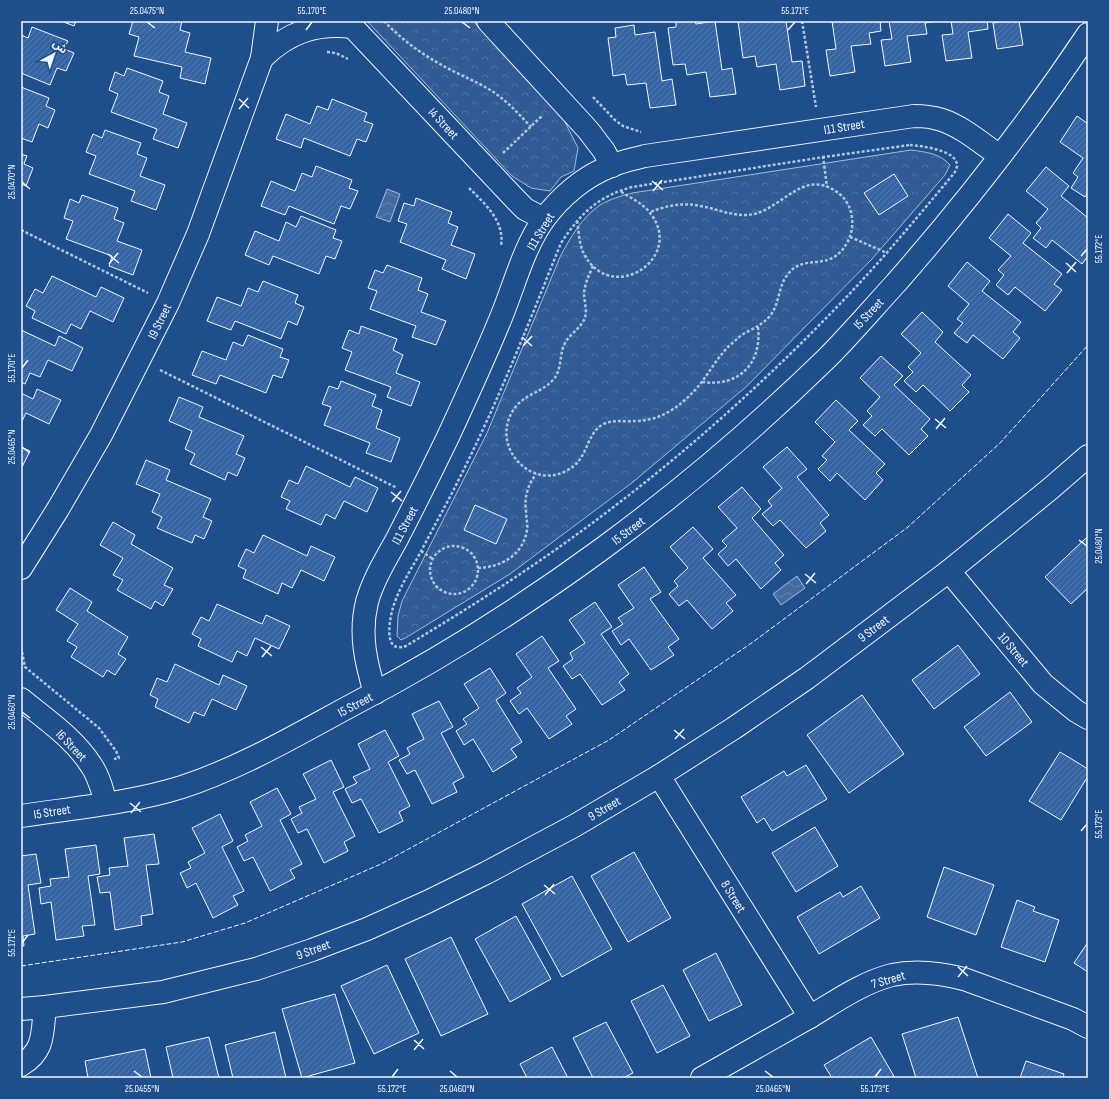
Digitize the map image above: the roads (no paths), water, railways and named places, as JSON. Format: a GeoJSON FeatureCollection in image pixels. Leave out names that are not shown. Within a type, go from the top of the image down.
{"type":"FeatureCollection","features":[{"type":"Feature","properties":{"kind":"street","name":"I9 Street"},"geometry":{"type":"LineString","coordinates":[[21,568],[58,509],[101,435],[168,303],[200,227],[262,58],[267,21]]}},
{"type":"Feature","properties":{"kind":"street"},"geometry":{"type":"LineString","coordinates":[[488,21],[597,140],[612,166]]}},
{"type":"Feature","properties":{"kind":"street","name":"I9 Street"},"geometry":{"type":"LineString","coordinates":[[262,58],[275,46],[290,36],[306,29],[350,24]]}},
{"type":"Feature","properties":{"kind":"street","name":"I4 Street"},"geometry":{"type":"LineString","coordinates":[[350,24],[526,209],[544,219]]}},
{"type":"Feature","properties":{"kind":"street","name":"I5 Street"},"geometry":{"type":"LineString","coordinates":[[21,816],[152,795],[184,786],[246,762],[434,660],[551,585],[609,544],[667,500],[776,406],[828,356],[875,307],[964,203],[1057,80],[1088,34]]}},
{"type":"Feature","properties":{"kind":"street","name":"I11 Street"},"geometry":{"type":"LineString","coordinates":[[375,693],[366,661],[363,642],[363,622],[373,583],[418,498],[475,378],[533,238],[544,219],[564,197],[580,183],[612,166],[645,156],[914,116],[928,117],[954,125],[1000,156]]}},
{"type":"Feature","properties":{"kind":"street","name":"9 Street"},"geometry":{"type":"LineString","coordinates":[[21,1009],[163,992],[256,969],[312,950],[368,928],[427,902],[574,826],[659,776],[734,728],[807,678],[948,571],[1050,489],[1088,456]]}},
{"type":"Feature","properties":{"kind":"street","name":"10 Street"},"geometry":{"type":"LineString","coordinates":[[948,571],[1043,684],[1076,711],[1088,718]]}},
{"type":"Feature","properties":{"kind":"street","name":"I6 Street"},"geometry":{"type":"LineString","coordinates":[[21,699],[66,736],[80,750],[92,766],[101,784],[106,803]]}},
{"type":"Feature","properties":{"kind":"street","name":"8 Street"},"geometry":{"type":"LineString","coordinates":[[659,776],[810,1017]]}},
{"type":"Feature","properties":{"kind":"street","name":"7 Street"},"geometry":{"type":"LineString","coordinates":[[702,1078],[810,1017],[842,997],[875,981],[892,975],[910,972],[946,974],[964,979],[1074,1019],[1088,1027]]}},
{"type":"Feature","properties":{"kind":"street"},"geometry":{"type":"LineString","coordinates":[[21,1065],[30,1060],[37,1051],[41,1040],[45,1007]]}},
{"type":"Feature","properties":{"kind":"water"},"geometry":{"type":"Polygon","coordinates":[[[387,189],[400,194],[390,222],[376,217],[387,189]]]}},
{"type":"Feature","properties":{"kind":"water"},"geometry":{"type":"Polygon","coordinates":[[[797,576],[805,588],[781,605],[773,594],[797,576]]]}}]}
